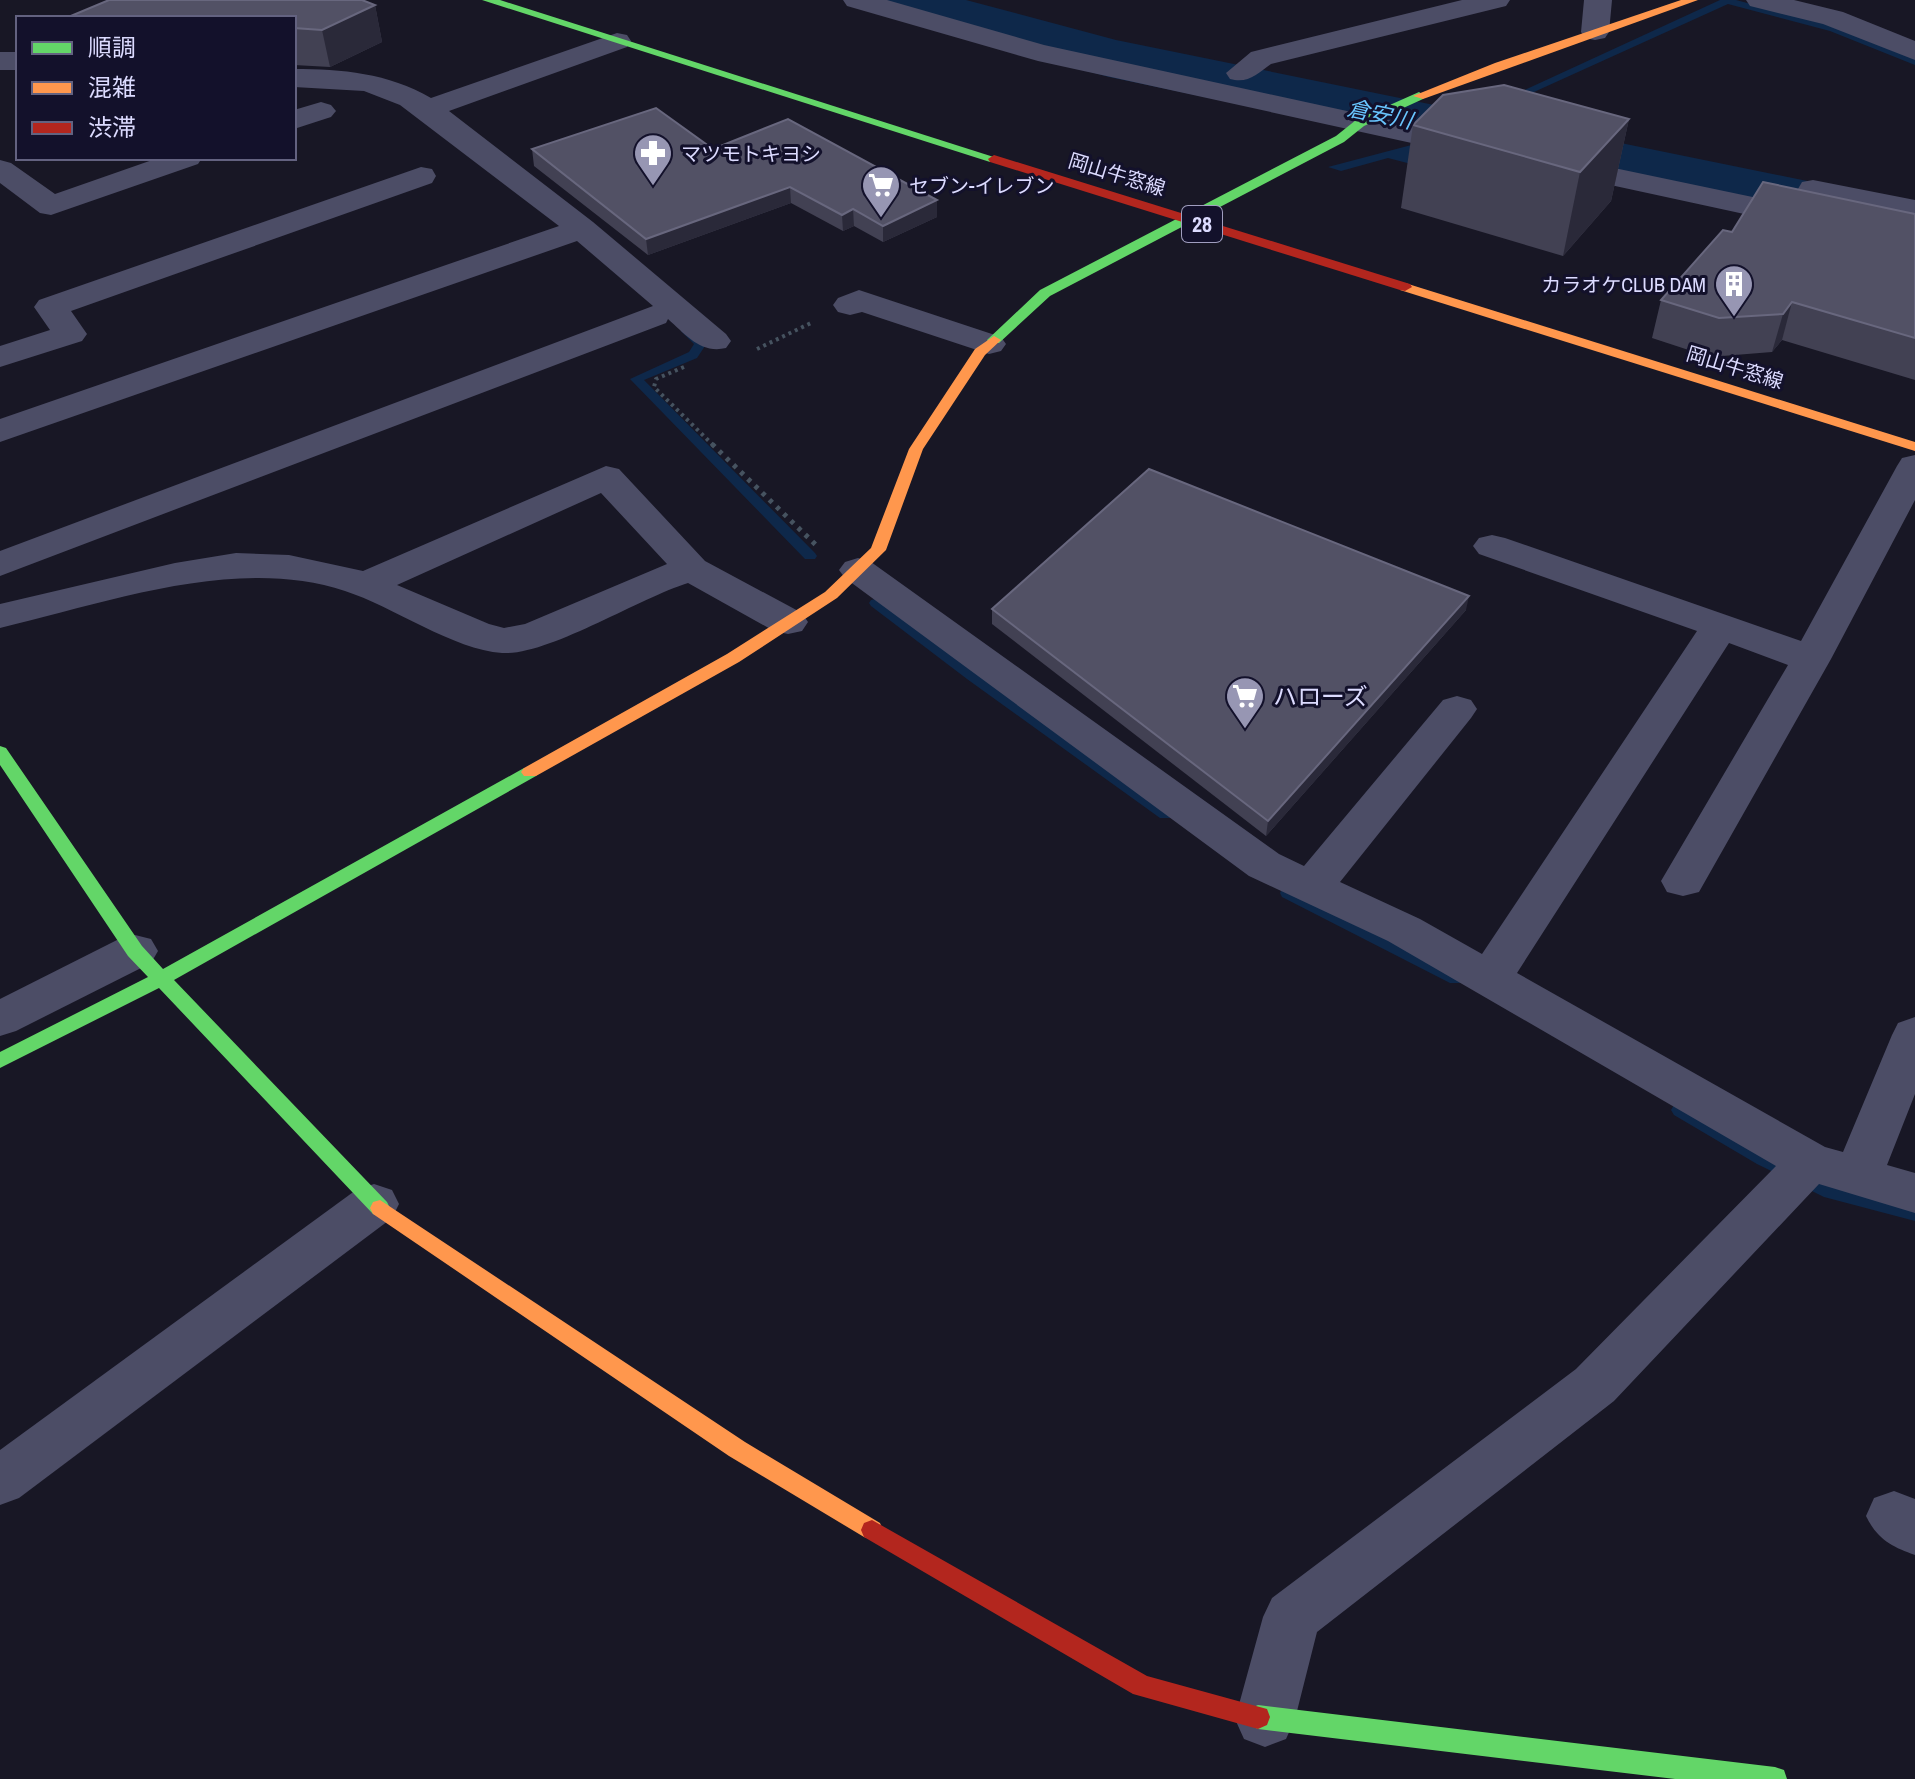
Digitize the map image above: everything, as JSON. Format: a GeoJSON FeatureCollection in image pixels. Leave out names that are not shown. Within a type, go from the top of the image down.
{"type":"FeatureCollection","features":[{"type":"Feature","properties":{"kind":"street","name":"岡山牛窓線"},"geometry":{"type":"LineString","coordinates":[[488,0],[1915,447]]}},
{"type":"Feature","properties":{"kind":"street"},"geometry":{"type":"LineString","coordinates":[[857,0],[1038,52],[1295,109],[1494,138],[1393,107],[1122,49],[939,0]]}},
{"type":"Feature","properties":{"kind":"street"},"geometry":{"type":"LineString","coordinates":[[1240,73],[1261,58],[1496,0]]}},
{"type":"Feature","properties":{"kind":"street"},"geometry":{"type":"LineString","coordinates":[[1595,32],[1598,0]]}},
{"type":"Feature","properties":{"kind":"street"},"geometry":{"type":"LineString","coordinates":[[0,1061],[148,964],[733,658],[831,595],[878,550],[916,449],[980,352],[1045,293],[1340,139],[1364,121],[1393,107],[1499,65],[1692,0]]}},
{"type":"Feature","properties":{"kind":"street"},"geometry":{"type":"LineString","coordinates":[[1760,0],[1908,41]]}},
{"type":"Feature","properties":{"kind":"street"},"geometry":{"type":"LineString","coordinates":[[428,109],[617,41]]}},
{"type":"Feature","properties":{"kind":"street"},"geometry":{"type":"LineString","coordinates":[[296,78],[376,83],[401,92],[428,109],[714,341]]}},
{"type":"Feature","properties":{"kind":"street"},"geometry":{"type":"LineString","coordinates":[[1550,136],[1718,170]]}},
{"type":"Feature","properties":{"kind":"street"},"geometry":{"type":"LineString","coordinates":[[1529,159],[1915,241]]}},
{"type":"Feature","properties":{"kind":"street"},"geometry":{"type":"LineString","coordinates":[[8,185],[51,206],[181,160]]}},
{"type":"Feature","properties":{"kind":"street"},"geometry":{"type":"LineString","coordinates":[[0,357],[70,334],[51,307],[421,176]]}},
{"type":"Feature","properties":{"kind":"street"},"geometry":{"type":"LineString","coordinates":[[1778,182],[1915,209]]}},
{"type":"Feature","properties":{"kind":"street"},"geometry":{"type":"LineString","coordinates":[[0,431],[575,231]]}},
{"type":"Feature","properties":{"kind":"street"},"geometry":{"type":"LineString","coordinates":[[850,305],[859,300],[989,344]]}},
{"type":"Feature","properties":{"kind":"street"},"geometry":{"type":"LineString","coordinates":[[0,564],[654,316]]}},
{"type":"Feature","properties":{"kind":"street"},"geometry":{"type":"LineString","coordinates":[[1683,881],[1811,659],[1915,466]]}},
{"type":"Feature","properties":{"kind":"street"},"geometry":{"type":"LineString","coordinates":[[364,585],[606,477],[692,569],[788,622]]}},
{"type":"Feature","properties":{"kind":"street"},"geometry":{"type":"LineString","coordinates":[[1492,546],[1811,659]]}},
{"type":"Feature","properties":{"kind":"street"},"geometry":{"type":"LineString","coordinates":[[0,616],[175,575],[236,565],[289,567],[364,585],[475,633],[503,641],[536,634],[659,579],[692,569]]}},
{"type":"Feature","properties":{"kind":"street"},"geometry":{"type":"LineString","coordinates":[[858,570],[1264,865],[1404,930],[1801,1171],[1858,1176],[1915,1193]]}},
{"type":"Feature","properties":{"kind":"street"},"geometry":{"type":"LineString","coordinates":[[1489,979],[1720,626]]}},
{"type":"Feature","properties":{"kind":"street"},"geometry":{"type":"LineString","coordinates":[[1311,887],[1457,709]]}},
{"type":"Feature","properties":{"kind":"street"},"geometry":{"type":"LineString","coordinates":[[5,768],[148,964],[374,1204],[737,1449],[984,1597],[1142,1686],[1265,1719],[1775,1779]]}},
{"type":"Feature","properties":{"kind":"street"},"geometry":{"type":"LineString","coordinates":[[0,1019],[148,964]]}},
{"type":"Feature","properties":{"kind":"street"},"geometry":{"type":"LineString","coordinates":[[1858,1176],[1915,1035]]}},
{"type":"Feature","properties":{"kind":"street"},"geometry":{"type":"LineString","coordinates":[[1265,1719],[1292,1617],[1595,1385],[1801,1171]]}},
{"type":"Feature","properties":{"kind":"street"},"geometry":{"type":"LineString","coordinates":[[0,1481],[374,1204]]}},
{"type":"Feature","properties":{"kind":"path"},"geometry":{"type":"LineString","coordinates":[[850,305],[747,354],[729,353],[714,341],[705,359],[656,379],[654,387],[821,550],[858,570]]}},
{"type":"Feature","properties":{"kind":"water"},"geometry":{"type":"Polygon","coordinates":[[[1419,143],[1415,165],[1388,158],[1341,171],[1328,167],[1419,143]]]}},
{"type":"Feature","properties":{"kind":"building"},"geometry":{"type":"Polygon","coordinates":[[[109,0],[362,0],[375,5],[322,30],[296,28],[296,16],[71,16],[109,0]]]}},
{"type":"Feature","properties":{"kind":"building"},"geometry":{"type":"Polygon","coordinates":[[[1504,85],[1629,119],[1580,172],[1413,125],[1443,95],[1504,85]]]}},
{"type":"Feature","properties":{"kind":"building"},"geometry":{"type":"Polygon","coordinates":[[[656,108],[713,149],[788,119],[937,200],[883,226],[853,209],[842,215],[790,187],[646,239],[532,149],[656,108]]]}},
{"type":"Feature","properties":{"kind":"building"},"geometry":{"type":"Polygon","coordinates":[[[1763,182],[1915,214],[1915,338],[1792,302],[1783,314],[1719,318],[1661,300],[1723,230],[1732,232],[1763,182]]]}},
{"type":"Feature","properties":{"kind":"building","name":"ハローズ"},"geometry":{"type":"Polygon","coordinates":[[[1149,469],[1469,596],[1268,821],[992,609],[1149,469]]]}},
{"type":"Feature","properties":{"kind":"waterway","name":"倉安川"},"geometry":{"type":"LineString","coordinates":[[896,0],[1109,58],[1915,224]]}},
{"type":"Feature","properties":{"kind":"waterway"},"geometry":{"type":"LineString","coordinates":[[1508,100],[1728,1]]}},
{"type":"Feature","properties":{"kind":"waterway"},"geometry":{"type":"LineString","coordinates":[[1728,1],[1834,29],[1915,62]]}},
{"type":"Feature","properties":{"kind":"waterway"},"geometry":{"type":"LineString","coordinates":[[1242,85],[1250,77]]}},
{"type":"Feature","properties":{"kind":"waterway"},"geometry":{"type":"LineString","coordinates":[[687,331],[701,343],[693,355],[636,379],[810,556]]}},
{"type":"Feature","properties":{"kind":"waterway"},"geometry":{"type":"LineString","coordinates":[[876,603],[1165,814]]}},
{"type":"Feature","properties":{"kind":"waterway"},"geometry":{"type":"LineString","coordinates":[[1288,893],[1456,979]]}},
{"type":"Feature","properties":{"kind":"waterway"},"geometry":{"type":"LineString","coordinates":[[1680,1110],[1763,1159],[1830,1192],[1915,1214]]}},
{"type":"Feature","properties":{"kind":"traffic: fast"},"geometry":{"type":"LineString","coordinates":[[488,0],[994,159]]}},
{"type":"Feature","properties":{"kind":"traffic: fast"},"geometry":{"type":"LineString","coordinates":[[994,340],[1045,293],[1340,139],[1360,123],[1419,96]]}},
{"type":"Feature","properties":{"kind":"traffic: fast"},"geometry":{"type":"LineString","coordinates":[[0,752],[135,951],[380,1208]]}},
{"type":"Feature","properties":{"kind":"traffic: fast"},"geometry":{"type":"LineString","coordinates":[[0,1061],[162,978],[530,772]]}},
{"type":"Feature","properties":{"kind":"traffic: fast"},"geometry":{"type":"LineString","coordinates":[[1258,1717],[1775,1779]]}},
{"type":"Feature","properties":{"kind":"traffic: slow"},"geometry":{"type":"LineString","coordinates":[[1419,96],[1499,65],[1692,0]]}},
{"type":"Feature","properties":{"kind":"traffic: slow"},"geometry":{"type":"LineString","coordinates":[[1405,287],[1915,447]]}},
{"type":"Feature","properties":{"kind":"traffic: slow"},"geometry":{"type":"LineString","coordinates":[[530,772],[733,658],[831,595],[878,550],[916,449],[980,352],[994,340]]}},
{"type":"Feature","properties":{"kind":"traffic: slow"},"geometry":{"type":"LineString","coordinates":[[380,1208],[737,1449],[872,1530]]}},
{"type":"Feature","properties":{"kind":"traffic: jam"},"geometry":{"type":"LineString","coordinates":[[994,159],[1405,287]]}},
{"type":"Feature","properties":{"kind":"traffic: jam"},"geometry":{"type":"LineString","coordinates":[[872,1530],[1142,1686],[1258,1717]]}},
{"type":"Feature","properties":{"kind":"place","name":"マツモトキヨシ"},"geometry":{"type":"Point","coordinates":[653,187]}},
{"type":"Feature","properties":{"kind":"place","name":"セブン-イレブン"},"geometry":{"type":"Point","coordinates":[881,219]}},
{"type":"Feature","properties":{"kind":"place","name":"カラオケCLUB DAM"},"geometry":{"type":"Point","coordinates":[1734,318]}},
{"type":"Feature","properties":{"kind":"place","name":"ハローズ"},"geometry":{"type":"Point","coordinates":[1245,730]}}]}
